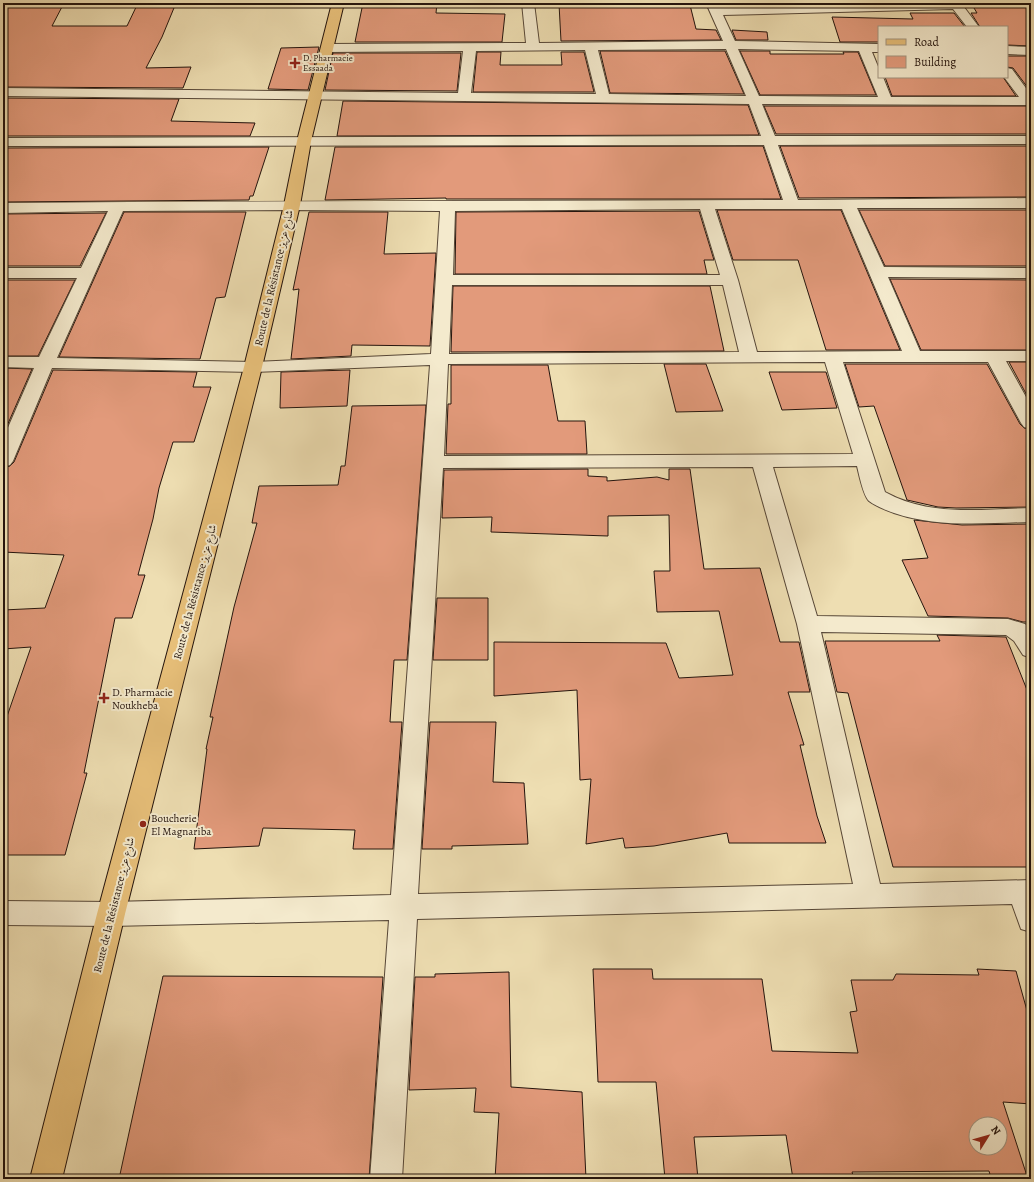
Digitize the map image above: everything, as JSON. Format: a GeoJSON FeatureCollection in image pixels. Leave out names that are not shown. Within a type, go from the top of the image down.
{"type":"FeatureCollection","features":[{"type":"Feature","properties":{"kind":"main road","name":"Route de la Résistance شارع عزيز"},"geometry":{"type":"LineString","coordinates":[[46,1179],[111,914],[253,367],[292,205],[304,141],[338,3]]}},
{"type":"Feature","properties":{"kind":"street"},"geometry":{"type":"LineString","coordinates":[[528,3],[533,47]]}},
{"type":"Feature","properties":{"kind":"street"},"geometry":{"type":"LineString","coordinates":[[792,203],[754,99],[714,8],[956,4],[972,26]]}},
{"type":"Feature","properties":{"kind":"street"},"geometry":{"type":"LineString","coordinates":[[328,48],[730,45],[878,48]]}},
{"type":"Feature","properties":{"kind":"street"},"geometry":{"type":"LineString","coordinates":[[591,47],[603,97]]}},
{"type":"Feature","properties":{"kind":"street"},"geometry":{"type":"LineString","coordinates":[[464,97],[470,48]]}},
{"type":"Feature","properties":{"kind":"street"},"geometry":{"type":"LineString","coordinates":[[864,48],[886,101]]}},
{"type":"Feature","properties":{"kind":"street"},"geometry":{"type":"LineString","coordinates":[[1008,50],[1031,50]]}},
{"type":"Feature","properties":{"kind":"street"},"geometry":{"type":"LineString","coordinates":[[1008,73],[1030,101]]}},
{"type":"Feature","properties":{"kind":"street"},"geometry":{"type":"LineString","coordinates":[[3,92],[886,101],[1030,101]]}},
{"type":"Feature","properties":{"kind":"street"},"geometry":{"type":"LineString","coordinates":[[3,142],[1031,140]]}},
{"type":"Feature","properties":{"kind":"street"},"geometry":{"type":"LineString","coordinates":[[3,208],[292,205],[448,206],[1031,202]]}},
{"type":"Feature","properties":{"kind":"street"},"geometry":{"type":"LineString","coordinates":[[847,203],[913,356]]}},
{"type":"Feature","properties":{"kind":"street"},"geometry":{"type":"LineString","coordinates":[[706,204],[730,280],[749,357]]}},
{"type":"Feature","properties":{"kind":"street"},"geometry":{"type":"LineString","coordinates":[[386,1179],[440,359],[448,206]]}},
{"type":"Feature","properties":{"kind":"street"},"geometry":{"type":"LineString","coordinates":[[4,457],[117,208]]}},
{"type":"Feature","properties":{"kind":"street"},"geometry":{"type":"LineString","coordinates":[[878,272],[1031,273]]}},
{"type":"Feature","properties":{"kind":"street"},"geometry":{"type":"LineString","coordinates":[[3,273],[87,273]]}},
{"type":"Feature","properties":{"kind":"street"},"geometry":{"type":"LineString","coordinates":[[444,280],[730,280]]}},
{"type":"Feature","properties":{"kind":"street"},"geometry":{"type":"LineString","coordinates":[[994,356],[1031,423]]}},
{"type":"Feature","properties":{"kind":"street"},"geometry":{"type":"LineString","coordinates":[[3,362],[253,367],[440,359],[1031,356]]}},
{"type":"Feature","properties":{"kind":"street"},"geometry":{"type":"LineString","coordinates":[[832,357],[876,496],[888,505],[922,514],[958,516],[1031,514]]}},
{"type":"Feature","properties":{"kind":"street"},"geometry":{"type":"LineString","coordinates":[[761,460],[808,624],[869,896]]}},
{"type":"Feature","properties":{"kind":"street"},"geometry":{"type":"LineString","coordinates":[[433,462],[864,460]]}},
{"type":"Feature","properties":{"kind":"street"},"geometry":{"type":"LineString","coordinates":[[808,624],[1008,627],[1017,630],[1024,636],[1031,649]]}},
{"type":"Feature","properties":{"kind":"street"},"geometry":{"type":"LineString","coordinates":[[3,913],[111,914],[1027,892],[1031,920]]}},
{"type":"Feature","properties":{"kind":"building"},"geometry":{"type":"Polygon","coordinates":[[[3,3],[64,3],[52,26],[127,26],[138,3],[176,3],[162,37],[146,68],[191,67],[183,88],[3,87],[3,3]]]}},
{"type":"Feature","properties":{"kind":"building"},"geometry":{"type":"Polygon","coordinates":[[[363,3],[437,3],[436,13],[505,14],[502,42],[355,42],[363,3]]]}},
{"type":"Feature","properties":{"kind":"building"},"geometry":{"type":"Polygon","coordinates":[[[971,3],[1031,3],[1031,46],[1008,45],[1008,26],[979,26],[971,13],[977,13],[971,3]]]}},
{"type":"Feature","properties":{"kind":"building"},"geometry":{"type":"Polygon","coordinates":[[[559,4],[690,5],[696,29],[716,30],[721,40],[561,41],[559,4]]]}},
{"type":"Feature","properties":{"kind":"building"},"geometry":{"type":"Polygon","coordinates":[[[910,13],[954,13],[964,26],[878,26],[878,42],[840,42],[832,17],[913,19],[910,13]]]}},
{"type":"Feature","properties":{"kind":"building"},"geometry":{"type":"Polygon","coordinates":[[[732,30],[767,32],[768,40],[736,40],[732,30]]]}},
{"type":"Feature","properties":{"kind":"building"},"geometry":{"type":"Polygon","coordinates":[[[319,47],[308,90],[268,89],[281,48],[319,47]]]}},
{"type":"Feature","properties":{"kind":"building"},"geometry":{"type":"Polygon","coordinates":[[[600,51],[725,51],[744,94],[610,93],[600,51]]]}},
{"type":"Feature","properties":{"kind":"building"},"geometry":{"type":"Polygon","coordinates":[[[740,51],[770,51],[770,54],[844,54],[843,52],[858,52],[876,95],[760,95],[740,51]]]}},
{"type":"Feature","properties":{"kind":"building"},"geometry":{"type":"Polygon","coordinates":[[[477,52],[501,52],[500,65],[562,65],[561,52],[584,52],[594,92],[473,92],[477,52]]]}},
{"type":"Feature","properties":{"kind":"building"},"geometry":{"type":"Polygon","coordinates":[[[333,53],[461,53],[457,91],[325,90],[333,53]]]}},
{"type":"Feature","properties":{"kind":"building"},"geometry":{"type":"Polygon","coordinates":[[[1008,56],[1031,56],[1031,92],[1013,68],[1008,67],[1008,56]]]}},
{"type":"Feature","properties":{"kind":"building"},"geometry":{"type":"Polygon","coordinates":[[[885,78],[1004,78],[1016,96],[892,96],[885,78]]]}},
{"type":"Feature","properties":{"kind":"building"},"geometry":{"type":"Polygon","coordinates":[[[3,98],[179,99],[171,121],[255,123],[250,136],[3,136],[3,98]]]}},
{"type":"Feature","properties":{"kind":"building"},"geometry":{"type":"Polygon","coordinates":[[[343,101],[748,105],[759,135],[337,136],[343,101]]]}},
{"type":"Feature","properties":{"kind":"building"},"geometry":{"type":"Polygon","coordinates":[[[764,106],[1031,106],[1031,134],[776,134],[764,106]]]}},
{"type":"Feature","properties":{"kind":"building"},"geometry":{"type":"Polygon","coordinates":[[[763,146],[781,199],[446,198],[325,200],[335,147],[763,146]]]}},
{"type":"Feature","properties":{"kind":"building"},"geometry":{"type":"Polygon","coordinates":[[[780,146],[1031,146],[1031,197],[799,198],[780,146]]]}},
{"type":"Feature","properties":{"kind":"building"},"geometry":{"type":"Polygon","coordinates":[[[269,147],[253,196],[250,196],[249,200],[3,202],[3,148],[269,147]]]}},
{"type":"Feature","properties":{"kind":"building"},"geometry":{"type":"Polygon","coordinates":[[[717,210],[841,210],[900,350],[826,350],[798,260],[733,260],[717,210]]]}},
{"type":"Feature","properties":{"kind":"building"},"geometry":{"type":"Polygon","coordinates":[[[859,210],[1031,210],[1031,266],[885,266],[859,210]]]}},
{"type":"Feature","properties":{"kind":"building"},"geometry":{"type":"Polygon","coordinates":[[[699,211],[714,260],[704,260],[707,274],[455,274],[456,212],[699,211]]]}},
{"type":"Feature","properties":{"kind":"building"},"geometry":{"type":"Polygon","coordinates":[[[124,212],[246,212],[225,297],[216,298],[200,359],[59,357],[124,212]]]}},
{"type":"Feature","properties":{"kind":"building"},"geometry":{"type":"Polygon","coordinates":[[[309,212],[388,212],[384,254],[436,253],[430,346],[352,345],[351,356],[291,359],[299,289],[293,290],[309,212]]]}},
{"type":"Feature","properties":{"kind":"building"},"geometry":{"type":"Polygon","coordinates":[[[106,213],[80,266],[3,266],[3,214],[106,213]]]}},
{"type":"Feature","properties":{"kind":"building"},"geometry":{"type":"Polygon","coordinates":[[[890,279],[1031,280],[1031,350],[921,350],[890,279]]]}},
{"type":"Feature","properties":{"kind":"building"},"geometry":{"type":"Polygon","coordinates":[[[3,280],[75,280],[38,356],[3,356],[3,280]]]}},
{"type":"Feature","properties":{"kind":"building"},"geometry":{"type":"Polygon","coordinates":[[[453,286],[710,286],[724,351],[451,352],[453,286]]]}},
{"type":"Feature","properties":{"kind":"building"},"geometry":{"type":"Polygon","coordinates":[[[1009,362],[1031,362],[1031,403],[1009,362]]]}},
{"type":"Feature","properties":{"kind":"building"},"geometry":{"type":"Polygon","coordinates":[[[664,364],[706,364],[723,411],[676,412],[664,364]]]}},
{"type":"Feature","properties":{"kind":"building"},"geometry":{"type":"Polygon","coordinates":[[[845,364],[987,364],[1020,424],[1024,428],[1031,430],[1031,507],[938,507],[907,500],[874,406],[859,407],[845,364]]]}},
{"type":"Feature","properties":{"kind":"building"},"geometry":{"type":"Polygon","coordinates":[[[451,365],[548,365],[558,421],[585,421],[587,454],[446,454],[448,404],[451,404],[451,365]]]}},
{"type":"Feature","properties":{"kind":"building"},"geometry":{"type":"Polygon","coordinates":[[[3,368],[32,369],[3,435],[3,368]]]}},
{"type":"Feature","properties":{"kind":"building"},"geometry":{"type":"Polygon","coordinates":[[[53,370],[197,372],[193,387],[211,387],[194,442],[173,442],[159,488],[153,519],[138,575],[145,575],[132,618],[115,618],[84,773],[87,773],[65,855],[3,855],[3,728],[31,647],[3,649],[3,610],[45,608],[64,555],[3,552],[3,468],[10,466],[14,462],[53,370]]]}},
{"type":"Feature","properties":{"kind":"building"},"geometry":{"type":"Polygon","coordinates":[[[350,370],[347,406],[280,408],[281,372],[350,370]]]}},
{"type":"Feature","properties":{"kind":"building"},"geometry":{"type":"Polygon","coordinates":[[[769,372],[826,372],[837,408],[782,410],[769,372]]]}},
{"type":"Feature","properties":{"kind":"building"},"geometry":{"type":"Polygon","coordinates":[[[426,405],[407,660],[394,660],[390,722],[402,722],[393,849],[353,849],[355,830],[263,828],[259,846],[194,849],[206,749],[213,717],[210,717],[234,607],[257,523],[252,523],[259,486],[338,485],[341,466],[345,466],[352,406],[426,405]]]}},
{"type":"Feature","properties":{"kind":"building"},"geometry":{"type":"Polygon","coordinates":[[[588,469],[588,476],[607,477],[607,481],[657,477],[669,480],[669,469],[690,469],[704,569],[760,568],[780,642],[799,642],[810,692],[788,692],[804,745],[800,745],[817,816],[826,843],[729,843],[727,833],[654,846],[625,848],[623,838],[586,844],[591,779],[580,780],[577,690],[494,696],[494,642],[666,643],[679,678],[733,675],[719,611],[657,612],[654,571],[670,571],[669,515],[608,516],[608,536],[491,532],[492,517],[442,518],[444,470],[588,469]]]}},
{"type":"Feature","properties":{"kind":"building"},"geometry":{"type":"Polygon","coordinates":[[[914,520],[962,525],[1031,524],[1031,622],[1023,622],[1008,618],[928,616],[902,560],[928,558],[914,520]]]}},
{"type":"Feature","properties":{"kind":"building"},"geometry":{"type":"Polygon","coordinates":[[[437,598],[488,598],[488,660],[433,660],[437,598]]]}},
{"type":"Feature","properties":{"kind":"building"},"geometry":{"type":"Polygon","coordinates":[[[937,635],[1006,637],[1031,700],[1031,867],[893,867],[848,693],[837,692],[825,641],[940,641],[937,635]]]}},
{"type":"Feature","properties":{"kind":"building"},"geometry":{"type":"Polygon","coordinates":[[[430,722],[496,722],[493,782],[524,783],[528,844],[452,846],[452,849],[422,849],[430,722]]]}},
{"type":"Feature","properties":{"kind":"building"},"geometry":{"type":"Polygon","coordinates":[[[593,969],[652,969],[653,979],[762,979],[772,1051],[858,1053],[850,1012],[857,1011],[851,980],[893,980],[896,974],[979,975],[977,969],[1016,971],[1031,1025],[1031,1104],[1003,1102],[1008,1116],[968,1116],[968,1156],[1008,1156],[1008,1117],[1027,1176],[991,1178],[989,1171],[852,1172],[854,1178],[793,1179],[786,1135],[694,1137],[698,1179],[665,1179],[656,1082],[598,1082],[593,969]]]}},
{"type":"Feature","properties":{"kind":"building"},"geometry":{"type":"Polygon","coordinates":[[[509,972],[511,1087],[582,1092],[586,1179],[495,1179],[499,1113],[474,1112],[476,1088],[409,1090],[415,977],[435,977],[435,974],[509,972]]]}},
{"type":"Feature","properties":{"kind":"building"},"geometry":{"type":"Polygon","coordinates":[[[163,976],[383,977],[369,1179],[119,1179],[163,976]]]}},
{"type":"Feature","properties":{"kind":"place","name":"D. Pharmacie Essaada"},"geometry":{"type":"Point","coordinates":[295,63]}},
{"type":"Feature","properties":{"kind":"place","name":"D. Pharmacie Noukheba"},"geometry":{"type":"Point","coordinates":[104,698]}},
{"type":"Feature","properties":{"kind":"place","name":"Boucherie El Magnariba"},"geometry":{"type":"Point","coordinates":[143,824]}}]}
